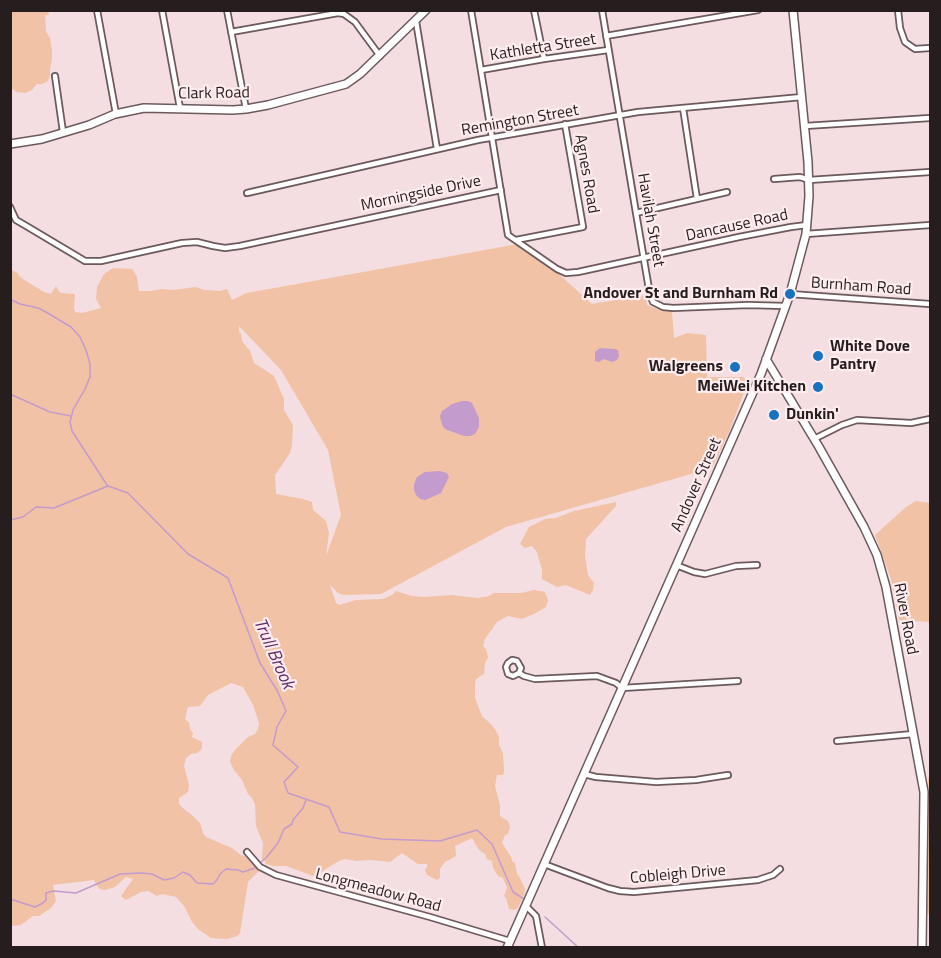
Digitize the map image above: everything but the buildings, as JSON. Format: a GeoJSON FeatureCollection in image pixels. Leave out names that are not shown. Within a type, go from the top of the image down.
{"type":"FeatureCollection","features":[{"type":"Feature","properties":{"kind":"main road","name":"Clark Road"},"geometry":{"type":"LineString","coordinates":[[10,144],[42,139],[116,114],[144,108],[246,109],[346,84],[380,56],[426,10]]}},
{"type":"Feature","properties":{"kind":"main road","name":"Andover Street"},"geometry":{"type":"LineString","coordinates":[[509,944],[761,374],[790,294],[806,234],[809,180],[794,10]]}},
{"type":"Feature","properties":{"kind":"main road","name":"River Road"},"geometry":{"type":"LineString","coordinates":[[766,359],[864,528],[877,555],[886,587],[924,792],[922,948]]}},
{"type":"Feature","properties":{"kind":"street"},"geometry":{"type":"LineString","coordinates":[[96,10],[116,114]]}},
{"type":"Feature","properties":{"kind":"street"},"geometry":{"type":"LineString","coordinates":[[162,10],[180,108]]}},
{"type":"Feature","properties":{"kind":"street"},"geometry":{"type":"LineString","coordinates":[[227,10],[246,109]]}},
{"type":"Feature","properties":{"kind":"street"},"geometry":{"type":"LineString","coordinates":[[471,10],[508,235],[516,240]]}},
{"type":"Feature","properties":{"kind":"street"},"geometry":{"type":"LineString","coordinates":[[534,10],[544,59]]}},
{"type":"Feature","properties":{"kind":"street","name":"Havilah Street"},"geometry":{"type":"LineString","coordinates":[[602,10],[652,300],[663,308],[748,304],[785,306]]}},
{"type":"Feature","properties":{"kind":"street"},"geometry":{"type":"LineString","coordinates":[[606,36],[758,10]]}},
{"type":"Feature","properties":{"kind":"street"},"geometry":{"type":"LineString","coordinates":[[898,10],[900,28],[905,42],[915,49],[930,48]]}},
{"type":"Feature","properties":{"kind":"street"},"geometry":{"type":"LineString","coordinates":[[231,32],[338,12],[355,22],[380,56]]}},
{"type":"Feature","properties":{"kind":"street"},"geometry":{"type":"LineString","coordinates":[[416,21],[437,149]]}},
{"type":"Feature","properties":{"kind":"street","name":"Kathletta Street"},"geometry":{"type":"LineString","coordinates":[[481,70],[609,50]]}},
{"type":"Feature","properties":{"kind":"street"},"geometry":{"type":"LineString","coordinates":[[55,76],[63,132]]}},
{"type":"Feature","properties":{"kind":"street","name":"Remington Street"},"geometry":{"type":"LineString","coordinates":[[247,193],[492,137],[566,124],[638,112],[802,97]]}},
{"type":"Feature","properties":{"kind":"street"},"geometry":{"type":"LineString","coordinates":[[683,108],[697,199]]}},
{"type":"Feature","properties":{"kind":"street"},"geometry":{"type":"LineString","coordinates":[[805,126],[930,118]]}},
{"type":"Feature","properties":{"kind":"street","name":"Agnes Road"},"geometry":{"type":"LineString","coordinates":[[516,240],[583,227],[566,124]]}},
{"type":"Feature","properties":{"kind":"street"},"geometry":{"type":"LineString","coordinates":[[774,179],[800,177],[809,180],[930,172]]}},
{"type":"Feature","properties":{"kind":"street","name":"Morningside Drive"},"geometry":{"type":"LineString","coordinates":[[10,207],[16,220],[85,261],[101,261],[182,243],[197,242],[225,248],[240,246],[501,190]]}},
{"type":"Feature","properties":{"kind":"street"},"geometry":{"type":"LineString","coordinates":[[636,213],[727,192]]}},
{"type":"Feature","properties":{"kind":"street","name":"Dancause Road"},"geometry":{"type":"LineString","coordinates":[[516,240],[566,273],[807,225]]}},
{"type":"Feature","properties":{"kind":"street"},"geometry":{"type":"LineString","coordinates":[[806,234],[930,225]]}},
{"type":"Feature","properties":{"kind":"street","name":"Burnham Road"},"geometry":{"type":"LineString","coordinates":[[790,294],[930,304]]}},
{"type":"Feature","properties":{"kind":"street"},"geometry":{"type":"LineString","coordinates":[[814,439],[857,420],[911,423],[930,419]]}},
{"type":"Feature","properties":{"kind":"street"},"geometry":{"type":"LineString","coordinates":[[676,565],[705,574],[736,566],[757,565]]}},
{"type":"Feature","properties":{"kind":"street"},"geometry":{"type":"LineString","coordinates":[[519,673],[541,680],[597,676],[622,688],[738,681]]}},
{"type":"Feature","properties":{"kind":"street"},"geometry":{"type":"LineString","coordinates":[[837,741],[914,734]]}},
{"type":"Feature","properties":{"kind":"street"},"geometry":{"type":"LineString","coordinates":[[584,774],[656,782],[696,780],[728,775]]}},
{"type":"Feature","properties":{"kind":"street","name":"Longmeadow Road"},"geometry":{"type":"LineString","coordinates":[[248,852],[260,867],[276,875],[440,920],[509,944]]}},
{"type":"Feature","properties":{"kind":"street","name":"Cobleigh Drive"},"geometry":{"type":"LineString","coordinates":[[544,864],[608,888],[634,892],[758,880],[773,875],[780,869]]}},
{"type":"Feature","properties":{"kind":"street"},"geometry":{"type":"LineString","coordinates":[[526,906],[536,916],[542,948]]}},
{"type":"Feature","properties":{"kind":"shaded area"},"geometry":{"type":"Polygon","coordinates":[[[11,10],[48,11],[49,15],[45,15],[46,32],[50,38],[52,50],[50,75],[48,81],[37,84],[25,93],[11,88],[11,10]]]}},
{"type":"Feature","properties":{"kind":"shaded area"},"geometry":{"type":"Polygon","coordinates":[[[518,244],[561,276],[592,304],[645,295],[647,305],[662,311],[672,311],[674,338],[687,333],[706,335],[707,377],[743,377],[748,382],[712,468],[506,527],[381,594],[344,595],[338,593],[330,585],[336,603],[339,605],[356,600],[383,599],[396,591],[412,596],[452,595],[478,598],[494,593],[521,593],[534,590],[545,592],[548,600],[546,607],[522,619],[508,616],[497,622],[485,639],[483,646],[488,657],[484,674],[476,679],[475,684],[475,698],[482,716],[496,731],[503,753],[504,771],[503,775],[497,775],[495,786],[500,805],[500,816],[508,821],[510,827],[502,843],[515,863],[517,874],[525,889],[518,908],[509,909],[504,896],[507,888],[503,878],[498,876],[492,861],[479,850],[472,838],[455,846],[456,856],[445,862],[440,869],[440,878],[437,880],[427,875],[425,870],[427,864],[418,864],[402,853],[390,862],[345,859],[319,875],[313,876],[286,866],[266,864],[262,860],[263,843],[256,826],[255,804],[230,762],[235,750],[248,737],[255,734],[259,723],[253,705],[243,687],[231,683],[208,695],[200,706],[188,707],[185,719],[193,733],[192,737],[202,742],[202,749],[186,758],[184,766],[189,785],[188,792],[179,798],[179,804],[200,823],[206,837],[245,856],[259,871],[248,882],[240,933],[227,939],[211,938],[192,922],[184,906],[176,897],[162,894],[157,896],[148,891],[126,900],[121,896],[133,879],[126,877],[115,887],[105,890],[100,889],[94,880],[53,885],[56,901],[51,908],[39,916],[33,916],[21,925],[11,926],[11,270],[44,292],[51,294],[56,286],[61,293],[75,294],[75,312],[82,313],[101,308],[96,299],[97,287],[104,274],[113,268],[132,269],[137,277],[139,291],[195,287],[220,291],[227,289],[232,300],[247,293],[518,244]],[[239,326],[242,341],[250,351],[254,363],[274,376],[284,399],[284,410],[293,425],[290,453],[275,475],[276,494],[312,502],[313,510],[326,521],[329,533],[326,556],[341,515],[328,450],[281,370],[239,326]]]}},
{"type":"Feature","properties":{"kind":"shaded area"},"geometry":{"type":"Polygon","coordinates":[[[600,348],[618,350],[617,360],[595,361],[595,352],[600,348]]]}},
{"type":"Feature","properties":{"kind":"shaded area"},"geometry":{"type":"Polygon","coordinates":[[[462,401],[472,403],[479,418],[479,427],[475,434],[470,436],[447,430],[441,421],[442,411],[462,401]]]}},
{"type":"Feature","properties":{"kind":"shaded area"},"geometry":{"type":"Polygon","coordinates":[[[425,472],[447,473],[449,477],[441,493],[425,500],[420,499],[414,490],[417,477],[425,472]]]}},
{"type":"Feature","properties":{"kind":"shaded area"},"geometry":{"type":"Polygon","coordinates":[[[916,501],[930,503],[930,622],[899,620],[891,579],[875,535],[916,501]]]}},
{"type":"Feature","properties":{"kind":"shaded area"},"geometry":{"type":"Polygon","coordinates":[[[616,502],[616,506],[586,539],[585,556],[588,575],[594,583],[590,595],[566,585],[557,587],[542,579],[537,552],[532,546],[525,548],[520,544],[529,527],[545,519],[616,502]]]}},
{"type":"Feature","properties":{"kind":"shaded area"},"geometry":{"type":"Polygon","coordinates":[[[930,777],[930,914],[927,914],[928,778],[930,777]]]}},
{"type":"Feature","properties":{"kind":"waterway"},"geometry":{"type":"LineString","coordinates":[[10,299],[46,312],[71,327],[80,337],[90,364],[90,377],[73,410],[70,422],[72,431],[107,485]]}},
{"type":"Feature","properties":{"kind":"waterway"},"geometry":{"type":"LineString","coordinates":[[10,394],[50,412],[71,416]]}},
{"type":"Feature","properties":{"kind":"waterway","name":"Trull Brook"},"geometry":{"type":"LineString","coordinates":[[10,520],[23,517],[36,507],[54,508],[108,486],[128,493],[188,554],[228,578],[260,663],[277,690],[286,711],[277,727],[273,745],[298,767],[284,782],[288,793],[329,807],[340,832],[382,839],[440,841],[477,830],[492,844],[513,892],[524,899]]}},
{"type":"Feature","properties":{"kind":"waterway"},"geometry":{"type":"LineString","coordinates":[[261,862],[278,843],[284,829],[292,824],[306,800]]}},
{"type":"Feature","properties":{"kind":"waterway"},"geometry":{"type":"LineString","coordinates":[[10,899],[35,907],[46,900],[46,893],[54,891],[76,893],[120,874],[152,874],[164,880],[174,878],[183,872],[190,875],[197,883],[213,884],[226,869],[243,872],[255,868]]}},
{"type":"Feature","properties":{"kind":"waterway","name":"Trull Brook"},"geometry":{"type":"LineString","coordinates":[[545,917],[579,948]]}},
{"type":"Feature","properties":{"kind":"place","name":"Andover St and Burnham Rd"},"geometry":{"type":"Point","coordinates":[790,294]}},
{"type":"Feature","properties":{"kind":"place","name":"White Dove Pantry"},"geometry":{"type":"Point","coordinates":[818,356]}},
{"type":"Feature","properties":{"kind":"place","name":"Walgreens"},"geometry":{"type":"Point","coordinates":[735,367]}},
{"type":"Feature","properties":{"kind":"place","name":"MeiWei Kitchen"},"geometry":{"type":"Point","coordinates":[818,387]}},
{"type":"Feature","properties":{"kind":"place","name":"Dunkin'"},"geometry":{"type":"Point","coordinates":[774,415]}}]}
